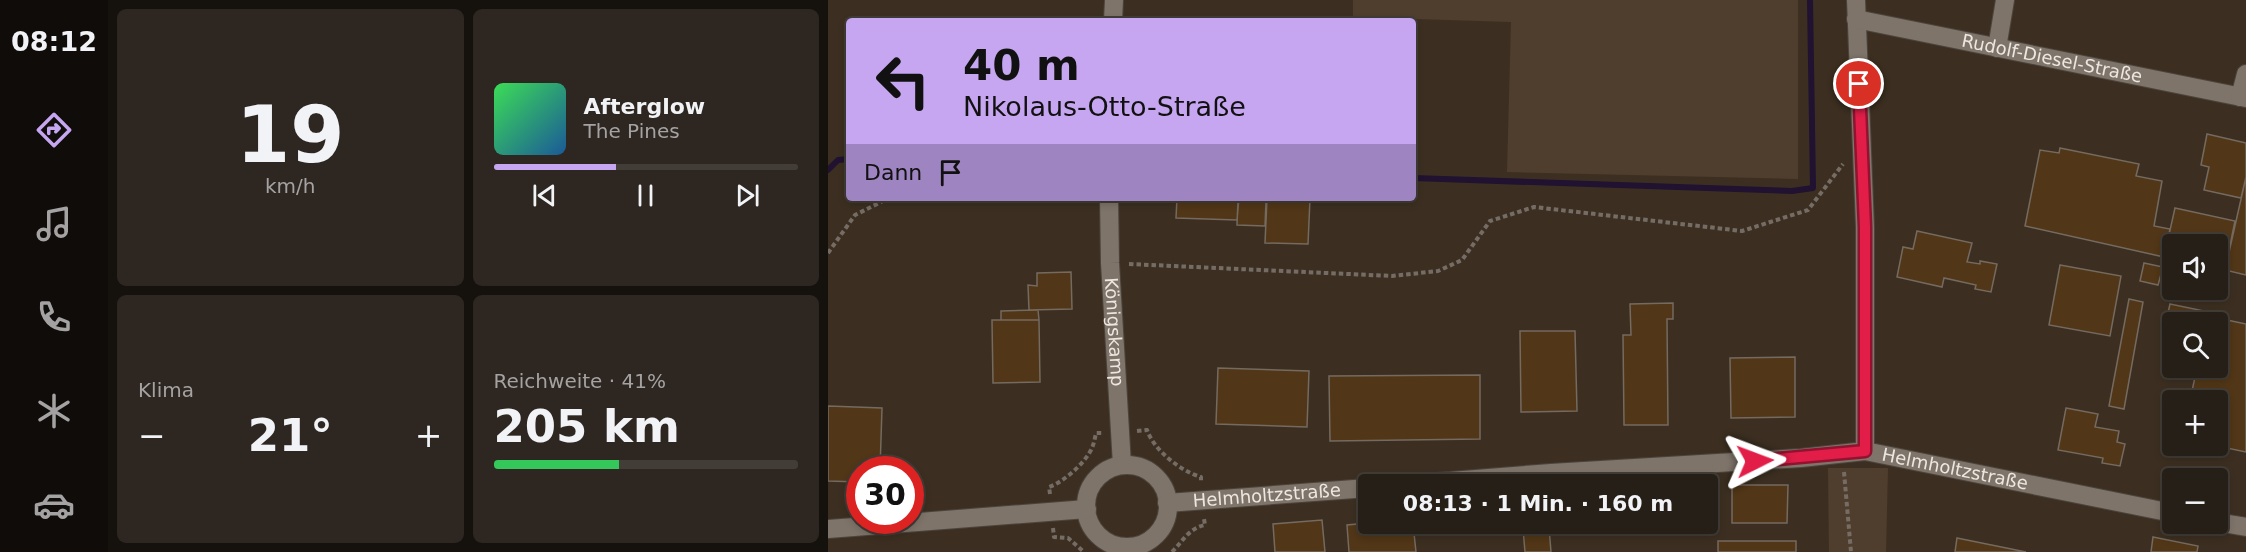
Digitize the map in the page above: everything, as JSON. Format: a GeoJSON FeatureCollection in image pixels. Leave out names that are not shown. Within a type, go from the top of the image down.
{"type":"FeatureCollection","features":[{"type":"Feature","properties":{"kind":"street"},"geometry":{"type":"LineString","coordinates":[[1113,18],[1114,0]]}},
{"type":"Feature","properties":{"kind":"street"},"geometry":{"type":"LineString","coordinates":[[1856,0],[1865,227],[1865,451]]}},
{"type":"Feature","properties":{"kind":"street"},"geometry":{"type":"LineString","coordinates":[[1997,48],[2005,0]]}},
{"type":"Feature","properties":{"kind":"street","name":"Rudolf-Diesel-Straße"},"geometry":{"type":"LineString","coordinates":[[1857,19],[2243,98]]}},
{"type":"Feature","properties":{"kind":"street"},"geometry":{"type":"LineString","coordinates":[[2243,98],[2246,74]]}},
{"type":"Feature","properties":{"kind":"street","name":"Königskamp"},"geometry":{"type":"LineString","coordinates":[[1109,201],[1110,263],[1122,465]]}},
{"type":"Feature","properties":{"kind":"street","name":"Helmholtzstraße"},"geometry":{"type":"LineString","coordinates":[[1538,474],[1865,451],[2162,511]]}},
{"type":"Feature","properties":{"kind":"street"},"geometry":{"type":"LineString","coordinates":[[1122,465],[1136,466],[1149,472],[1160,481],[1166,493],[1167,503],[1165,521],[1158,533],[1147,542],[1130,549],[1108,543],[1098,535],[1090,524],[1087,509],[1089,493],[1099,476],[1122,465]]}},
{"type":"Feature","properties":{"kind":"street","name":"Helmholtzstraße"},"geometry":{"type":"LineString","coordinates":[[1167,503],[1358,489]]}},
{"type":"Feature","properties":{"kind":"street"},"geometry":{"type":"LineString","coordinates":[[828,529],[1087,509]]}},
{"type":"Feature","properties":{"kind":"street"},"geometry":{"type":"LineString","coordinates":[[2228,524],[2246,527]]}},
{"type":"Feature","properties":{"kind":"path"},"geometry":{"type":"LineString","coordinates":[[1110,263],[1392,276],[1438,271],[1462,260],[1490,221],[1534,207],[1742,231],[1808,210],[1842,166],[1862,149]]}},
{"type":"Feature","properties":{"kind":"path"},"geometry":{"type":"LineString","coordinates":[[828,253],[855,215],[883,201]]}},
{"type":"Feature","properties":{"kind":"path"},"geometry":{"type":"LineString","coordinates":[[1843,454],[1851,552]]}},
{"type":"Feature","properties":{"kind":"path"},"geometry":{"type":"LineString","coordinates":[[1172,552],[1196,526],[1204,525]]}},
{"type":"Feature","properties":{"kind":"shaded area"},"geometry":{"type":"Polygon","coordinates":[[[828,0],[2246,0],[2246,552],[828,552],[828,0]]]}},
{"type":"Feature","properties":{"kind":"shaded area"},"geometry":{"type":"Polygon","coordinates":[[[1353,0],[1798,0],[1798,179],[1507,172],[1511,22],[1353,17],[1353,0]]]}},
{"type":"Feature","properties":{"kind":"shaded area"},"geometry":{"type":"Polygon","coordinates":[[[1828,468],[1888,468],[1886,552],[1829,552],[1828,468]]]}},
{"type":"Feature","properties":{"kind":"building"},"geometry":{"type":"Polygon","coordinates":[[[2207,134],[2246,143],[2246,177],[2241,198],[2204,190],[2209,167],[2201,165],[2207,134]]]}},
{"type":"Feature","properties":{"kind":"building"},"geometry":{"type":"Polygon","coordinates":[[[2060,148],[2139,164],[2136,176],[2162,181],[2154,226],[2170,229],[2169,234],[2162,234],[2162,257],[2025,226],[2040,150],[2059,153],[2060,148]]]}},
{"type":"Feature","properties":{"kind":"building"},"geometry":{"type":"Polygon","coordinates":[[[2246,177],[2246,275],[2228,271],[2228,257],[2246,177]]]}},
{"type":"Feature","properties":{"kind":"building"},"geometry":{"type":"Polygon","coordinates":[[[1177,201],[1239,201],[1237,220],[1176,218],[1177,201]]]}},
{"type":"Feature","properties":{"kind":"building"},"geometry":{"type":"Polygon","coordinates":[[[1238,201],[1266,201],[1265,226],[1237,225],[1238,201]]]}},
{"type":"Feature","properties":{"kind":"building"},"geometry":{"type":"Polygon","coordinates":[[[1267,201],[1310,201],[1308,244],[1265,243],[1267,201]]]}},
{"type":"Feature","properties":{"kind":"building"},"geometry":{"type":"Polygon","coordinates":[[[2175,208],[2235,221],[2228,255],[2228,234],[2169,234],[2175,208]]]}},
{"type":"Feature","properties":{"kind":"building"},"geometry":{"type":"Polygon","coordinates":[[[1917,231],[1972,243],[1967,262],[1980,264],[1980,261],[1997,264],[1991,292],[1975,289],[1976,285],[1944,278],[1942,287],[1897,277],[1903,247],[1913,249],[1917,231]]]}},
{"type":"Feature","properties":{"kind":"building"},"geometry":{"type":"Polygon","coordinates":[[[2144,263],[2162,267],[2158,285],[2140,281],[2144,263]]]}},
{"type":"Feature","properties":{"kind":"building"},"geometry":{"type":"Polygon","coordinates":[[[2060,265],[2121,276],[2110,336],[2049,325],[2060,265]]]}},
{"type":"Feature","properties":{"kind":"building"},"geometry":{"type":"Polygon","coordinates":[[[1071,272],[1072,309],[1029,310],[1028,285],[1037,286],[1037,273],[1071,272]]]}},
{"type":"Feature","properties":{"kind":"building"},"geometry":{"type":"Polygon","coordinates":[[[2129,299],[2143,302],[2124,409],[2109,406],[2129,299]]]}},
{"type":"Feature","properties":{"kind":"building"},"geometry":{"type":"Polygon","coordinates":[[[1673,303],[1673,319],[1667,319],[1668,425],[1624,425],[1623,335],[1631,335],[1630,304],[1673,303]]]}},
{"type":"Feature","properties":{"kind":"building"},"geometry":{"type":"Polygon","coordinates":[[[2170,304],[2209,312],[2168,312],[2170,304]]]}},
{"type":"Feature","properties":{"kind":"building"},"geometry":{"type":"Polygon","coordinates":[[[1038,310],[1039,320],[1001,320],[1001,311],[1038,310]]]}},
{"type":"Feature","properties":{"kind":"building"},"geometry":{"type":"Polygon","coordinates":[[[992,320],[1039,320],[1040,382],[993,383],[992,320]]]}},
{"type":"Feature","properties":{"kind":"building"},"geometry":{"type":"Polygon","coordinates":[[[2228,320],[2246,324],[2246,452],[2228,448],[2228,390],[2192,390],[2195,378],[2228,378],[2228,320]]]}},
{"type":"Feature","properties":{"kind":"building"},"geometry":{"type":"Polygon","coordinates":[[[1520,331],[1575,331],[1577,411],[1521,412],[1520,331]]]}},
{"type":"Feature","properties":{"kind":"building"},"geometry":{"type":"Polygon","coordinates":[[[1795,357],[1795,417],[1731,418],[1730,358],[1795,357]]]}},
{"type":"Feature","properties":{"kind":"building"},"geometry":{"type":"Polygon","coordinates":[[[1218,368],[1309,371],[1307,427],[1216,424],[1218,368]]]}},
{"type":"Feature","properties":{"kind":"building"},"geometry":{"type":"Polygon","coordinates":[[[1480,375],[1480,439],[1330,441],[1329,376],[1480,375]]]}},
{"type":"Feature","properties":{"kind":"building"},"geometry":{"type":"Polygon","coordinates":[[[828,406],[882,408],[880,456],[846,456],[846,482],[828,481],[828,406]]]}},
{"type":"Feature","properties":{"kind":"building"},"geometry":{"type":"Polygon","coordinates":[[[2066,408],[2098,414],[2095,427],[2119,431],[2117,442],[2125,444],[2120,466],[2102,463],[2103,458],[2058,450],[2066,408]]]}},
{"type":"Feature","properties":{"kind":"building"},"geometry":{"type":"Polygon","coordinates":[[[1732,485],[1788,485],[1787,523],[1732,523],[1732,485]]]}},
{"type":"Feature","properties":{"kind":"building"},"geometry":{"type":"Polygon","coordinates":[[[1322,520],[1325,552],[1275,552],[1273,524],[1322,520]]]}},
{"type":"Feature","properties":{"kind":"building"},"geometry":{"type":"Polygon","coordinates":[[[1358,524],[1358,534],[1414,534],[1416,552],[1349,552],[1347,525],[1358,524]]]}},
{"type":"Feature","properties":{"kind":"building"},"geometry":{"type":"Polygon","coordinates":[[[1523,534],[1550,534],[1551,552],[1525,552],[1523,534]]]}},
{"type":"Feature","properties":{"kind":"building"},"geometry":{"type":"Polygon","coordinates":[[[2153,537],[2198,546],[2197,552],[2151,552],[2153,537]]]}},
{"type":"Feature","properties":{"kind":"building"},"geometry":{"type":"Polygon","coordinates":[[[1957,538],[2026,552],[1955,552],[1957,538]]]}},
{"type":"Feature","properties":{"kind":"building"},"geometry":{"type":"Polygon","coordinates":[[[1718,541],[1796,541],[1796,552],[1718,552],[1718,541]]]}},
{"type":"Feature","properties":{"kind":"waterway"},"geometry":{"type":"LineString","coordinates":[[1416,178],[1792,191],[1813,188],[1810,0]]}},
{"type":"Feature","properties":{"kind":"waterway"},"geometry":{"type":"LineString","coordinates":[[828,170],[838,160],[846,159]]}},
{"type":"Feature","properties":{"kind":"route"},"geometry":{"type":"LineString","coordinates":[[1755,461],[1865,451],[1865,227],[1859,84]]}}]}
